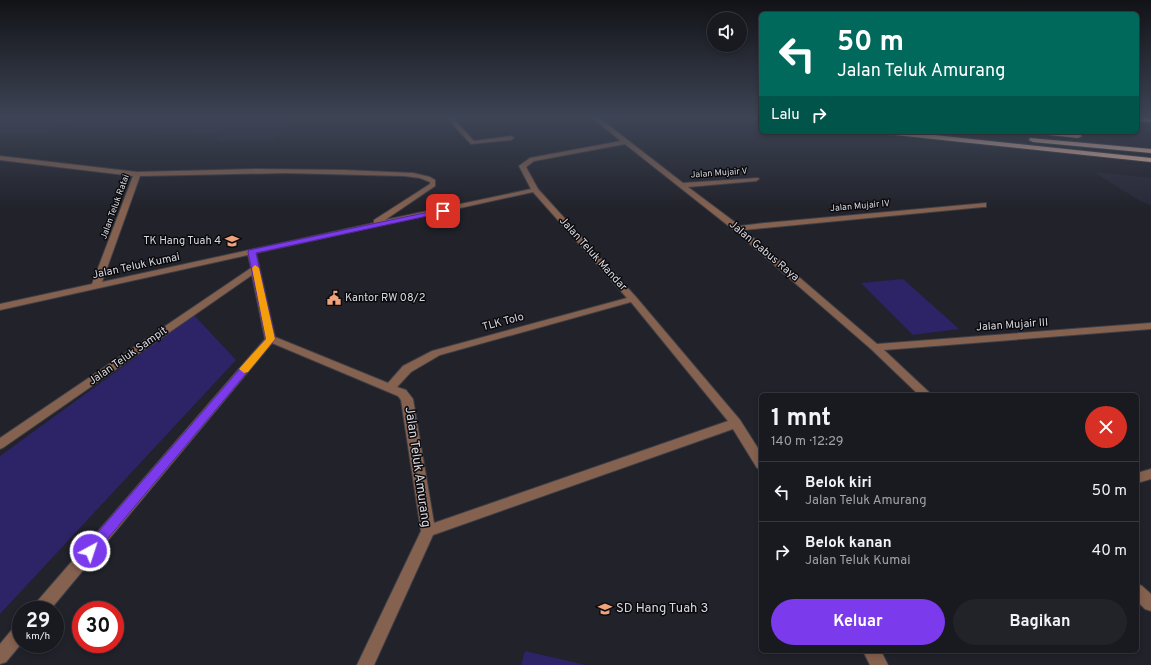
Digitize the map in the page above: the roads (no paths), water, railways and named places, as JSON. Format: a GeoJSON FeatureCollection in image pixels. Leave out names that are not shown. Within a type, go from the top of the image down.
{"type":"FeatureCollection","features":[{"type":"Feature","properties":{"kind":"highway"},"geometry":{"type":"LineString","coordinates":[[1038,148],[1151,160]]}},
{"type":"Feature","properties":{"kind":"highway"},"geometry":{"type":"LineString","coordinates":[[1120,148],[1151,151]]}},
{"type":"Feature","properties":{"kind":"street","name":"Jalan Teluk Mandar"},"geometry":{"type":"LineString","coordinates":[[587,148],[526,162],[522,166],[523,171],[535,190],[633,299],[736,423],[759,461]]}},
{"type":"Feature","properties":{"kind":"street","name":"Jalan Gabus Raya"},"geometry":{"type":"LineString","coordinates":[[634,148],[738,229],[875,348],[924,393]]}},
{"type":"Feature","properties":{"kind":"street","name":"Jalan Teluk Ratai"},"geometry":{"type":"LineString","coordinates":[[0,158],[137,174],[96,286]]}},
{"type":"Feature","properties":{"kind":"street"},"geometry":{"type":"LineString","coordinates":[[137,174],[211,171],[351,172],[406,174],[430,178],[433,181],[433,185],[397,210],[366,227]]}},
{"type":"Feature","properties":{"kind":"street","name":"Jalan Mujair V"},"geometry":{"type":"LineString","coordinates":[[683,185],[756,179]]}},
{"type":"Feature","properties":{"kind":"street","name":"Jalan Teluk Kumai"},"geometry":{"type":"LineString","coordinates":[[0,307],[535,190]]}},
{"type":"Feature","properties":{"kind":"street","name":"Jalan Mujair IV"},"geometry":{"type":"LineString","coordinates":[[738,229],[766,225],[983,205]]}},
{"type":"Feature","properties":{"kind":"street"},"geometry":{"type":"LineString","coordinates":[[48,601],[270,339],[252,252]]}},
{"type":"Feature","properties":{"kind":"street","name":"Jalan Teluk Sampit"},"geometry":{"type":"LineString","coordinates":[[0,444],[256,268]]}},
{"type":"Feature","properties":{"kind":"street","name":"TLK Tolo"},"geometry":{"type":"LineString","coordinates":[[390,388],[407,369],[436,353],[633,299]]}},
{"type":"Feature","properties":{"kind":"street","name":"Jalan Mujair III"},"geometry":{"type":"LineString","coordinates":[[875,348],[1151,326]]}},
{"type":"Feature","properties":{"kind":"street","name":"Jalan Teluk Amurang"},"geometry":{"type":"LineString","coordinates":[[270,339],[402,393],[407,399],[428,532],[365,665]]}},
{"type":"Feature","properties":{"kind":"street"},"geometry":{"type":"LineString","coordinates":[[428,532],[736,423]]}},
{"type":"Feature","properties":{"kind":"street"},"geometry":{"type":"LineString","coordinates":[[1139,477],[1151,474]]}},
{"type":"Feature","properties":{"kind":"street"},"geometry":{"type":"LineString","coordinates":[[1139,593],[1151,604]]}},
{"type":"Feature","properties":{"kind":"street"},"geometry":{"type":"LineString","coordinates":[[0,656],[12,642]]}},
{"type":"Feature","properties":{"kind":"street"},"geometry":{"type":"LineString","coordinates":[[872,653],[880,665]]}},
{"type":"Feature","properties":{"kind":"place","name":"TK Hang Tuah 4"},"geometry":{"type":"Point","coordinates":[232,241]}},
{"type":"Feature","properties":{"kind":"place","name":"Kantor RW 08/2"},"geometry":{"type":"Point","coordinates":[334,298]}},
{"type":"Feature","properties":{"kind":"place","name":"SD Hang Tuah 3"},"geometry":{"type":"Point","coordinates":[605,609]}}]}
